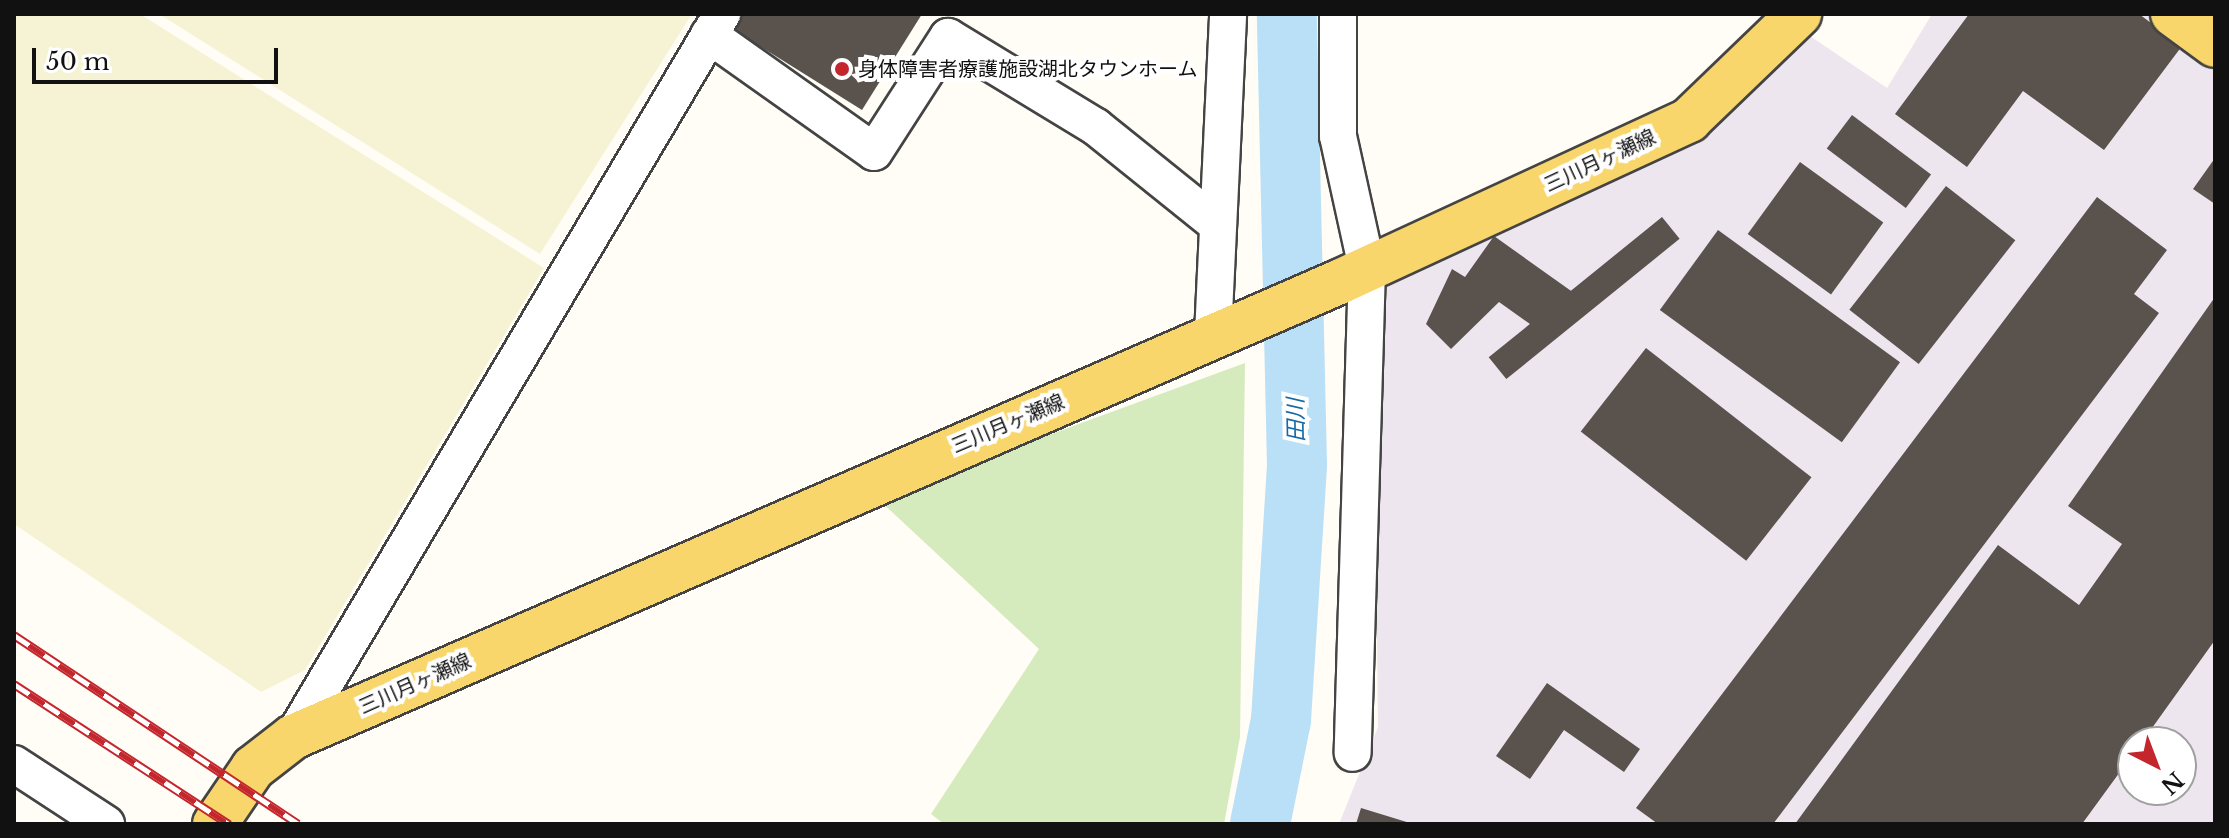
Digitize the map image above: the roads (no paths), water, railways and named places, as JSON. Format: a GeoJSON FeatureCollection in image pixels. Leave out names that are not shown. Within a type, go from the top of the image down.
{"type":"FeatureCollection","features":[{"type":"Feature","properties":{"kind":"main road","name":"三川月ヶ瀬線"},"geometry":{"type":"LineString","coordinates":[[215,824],[253,768],[293,737],[1353,275],[1689,120],[1799,14]]}},
{"type":"Feature","properties":{"kind":"main road"},"geometry":{"type":"LineString","coordinates":[[2173,14],[2215,45]]}},
{"type":"Feature","properties":{"kind":"street"},"geometry":{"type":"LineString","coordinates":[[1225,331],[1218,225],[1228,14]]}},
{"type":"Feature","properties":{"kind":"street"},"geometry":{"type":"LineString","coordinates":[[1338,14],[1338,136],[1353,275],[1353,753]]}},
{"type":"Feature","properties":{"kind":"street"},"geometry":{"type":"LineString","coordinates":[[293,737],[715,25],[874,152],[948,37],[1096,127],[1218,225]]}},
{"type":"Feature","properties":{"kind":"street"},"geometry":{"type":"LineString","coordinates":[[14,764],[106,824]]}},
{"type":"Feature","properties":{"kind":"waterway","name":"田川"},"geometry":{"type":"LineString","coordinates":[[1260,824],[1281,720],[1297,465],[1287,14]]}},
{"type":"Feature","properties":{"kind":"railway"},"geometry":{"type":"LineString","coordinates":[[14,635],[298,824]]}},
{"type":"Feature","properties":{"kind":"railway"},"geometry":{"type":"LineString","coordinates":[[14,684],[229,824]]}},
{"type":"Feature","properties":{"kind":"place","name":"身体障害者療護施設湖北タウンホーム"},"geometry":{"type":"Point","coordinates":[842,69]}}]}
